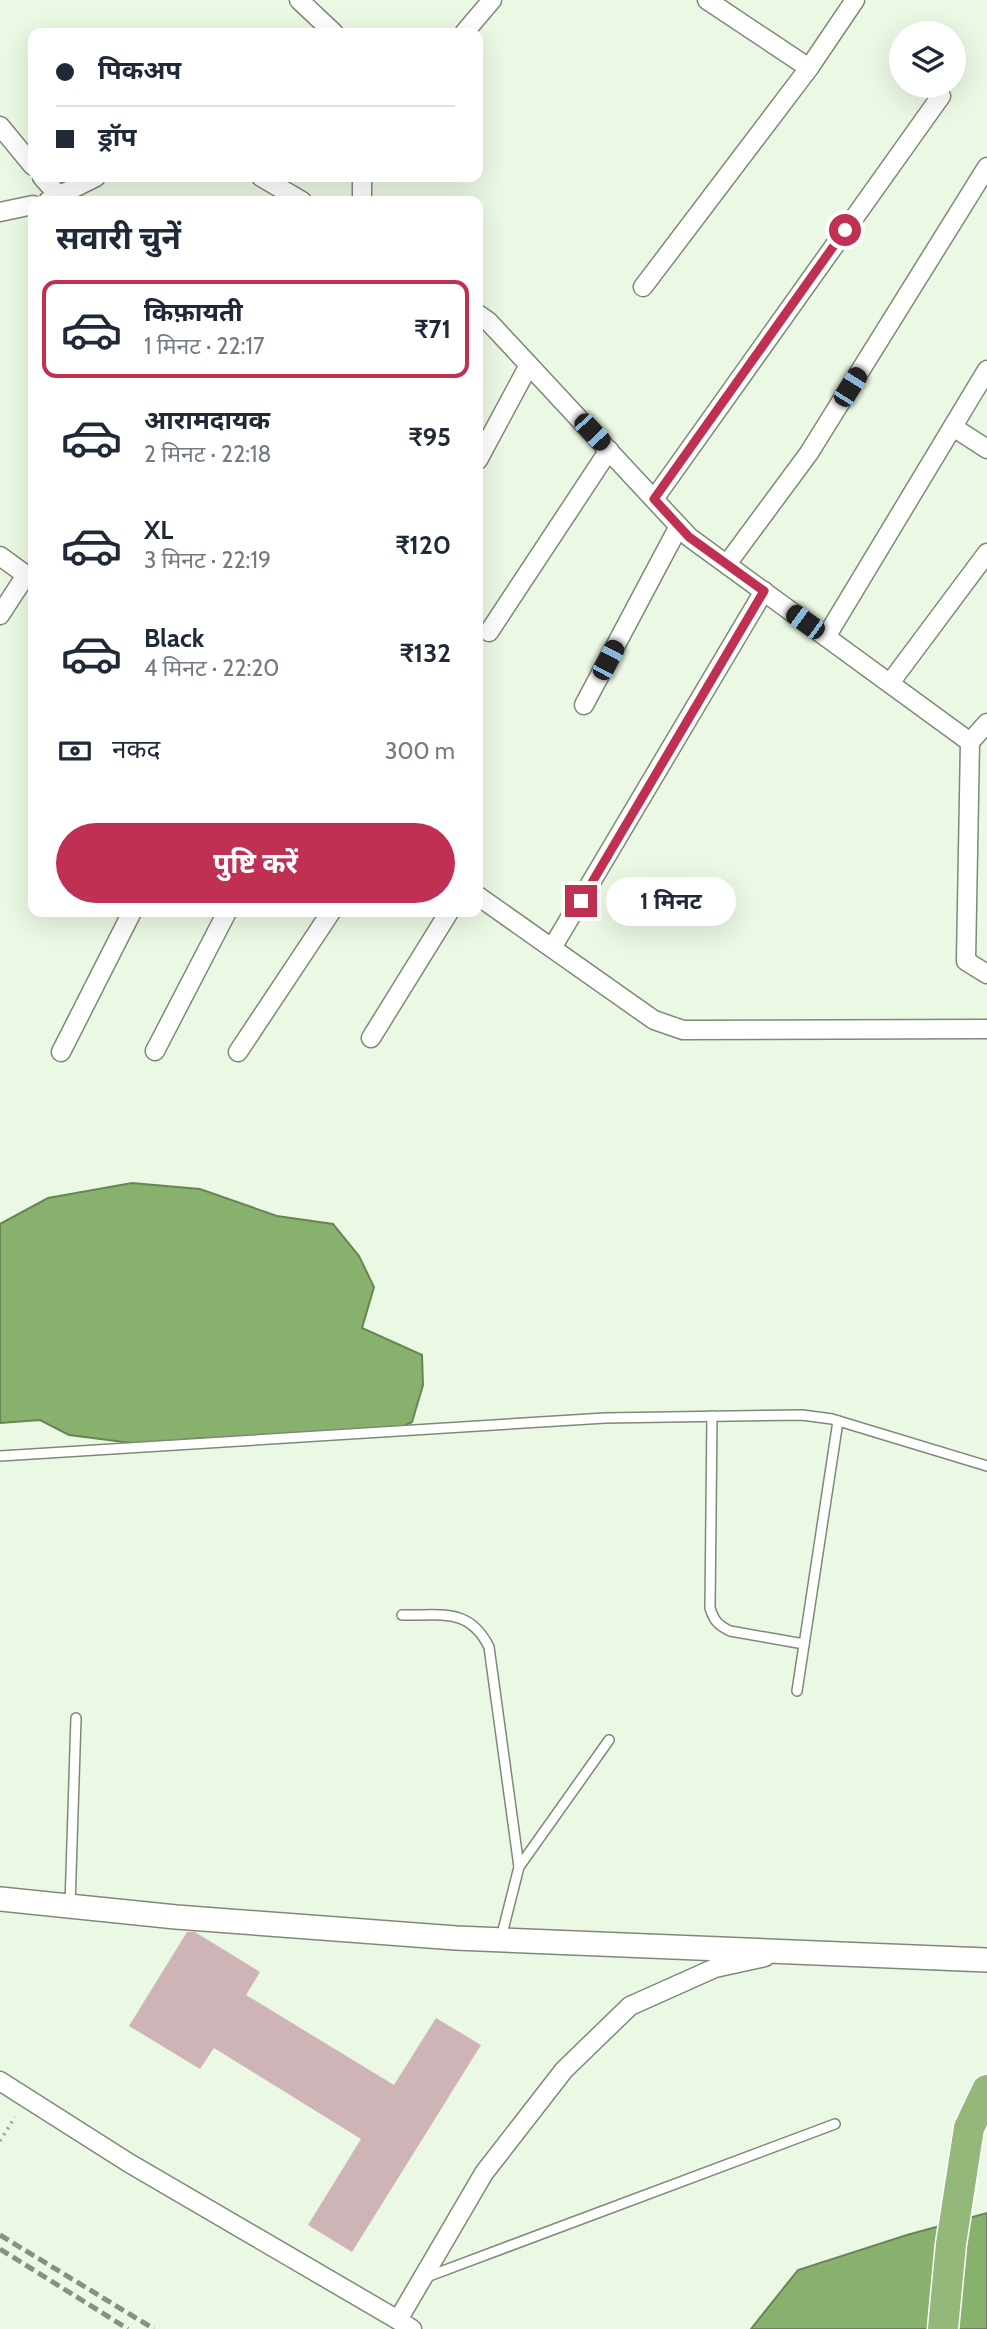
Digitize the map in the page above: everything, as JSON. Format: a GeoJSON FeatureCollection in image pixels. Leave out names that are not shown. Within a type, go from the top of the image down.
{"type":"FeatureCollection","features":[{"type":"Feature","properties":{"kind":"highway"},"geometry":{"type":"LineString","coordinates":[[943,2329],[951,2244],[969,2128],[987,2090]]}},
{"type":"Feature","properties":{"kind":"street"},"geometry":{"type":"LineString","coordinates":[[299,0],[329,28]]}},
{"type":"Feature","properties":{"kind":"street"},"geometry":{"type":"LineString","coordinates":[[468,28],[492,0]]}},
{"type":"Feature","properties":{"kind":"street"},"geometry":{"type":"LineString","coordinates":[[707,0],[809,68]]}},
{"type":"Feature","properties":{"kind":"street"},"geometry":{"type":"LineString","coordinates":[[643,287],[809,68],[855,0]]}},
{"type":"Feature","properties":{"kind":"street"},"geometry":{"type":"LineString","coordinates":[[654,499],[940,98]]}},
{"type":"Feature","properties":{"kind":"street"},"geometry":{"type":"LineString","coordinates":[[0,126],[28,160]]}},
{"type":"Feature","properties":{"kind":"street"},"geometry":{"type":"LineString","coordinates":[[727,564],[809,453],[987,167]]}},
{"type":"Feature","properties":{"kind":"street"},"geometry":{"type":"LineString","coordinates":[[60,196],[86,182]]}},
{"type":"Feature","properties":{"kind":"street"},"geometry":{"type":"LineString","coordinates":[[270,182],[293,196]]}},
{"type":"Feature","properties":{"kind":"street"},"geometry":{"type":"LineString","coordinates":[[0,212],[28,206]]}},
{"type":"Feature","properties":{"kind":"street"},"geometry":{"type":"LineString","coordinates":[[483,318],[689,537],[890,683],[987,758]]}},
{"type":"Feature","properties":{"kind":"street"},"geometry":{"type":"LineString","coordinates":[[483,451],[529,365]]}},
{"type":"Feature","properties":{"kind":"street"},"geometry":{"type":"LineString","coordinates":[[826,637],[987,370]]}},
{"type":"Feature","properties":{"kind":"street"},"geometry":{"type":"LineString","coordinates":[[953,427],[987,449]]}},
{"type":"Feature","properties":{"kind":"street"},"geometry":{"type":"LineString","coordinates":[[489,632],[608,450]]}},
{"type":"Feature","properties":{"kind":"street"},"geometry":{"type":"LineString","coordinates":[[584,705],[679,526]]}},
{"type":"Feature","properties":{"kind":"street"},"geometry":{"type":"LineString","coordinates":[[890,683],[987,553]]}},
{"type":"Feature","properties":{"kind":"street"},"geometry":{"type":"LineString","coordinates":[[0,556],[28,577]]}},
{"type":"Feature","properties":{"kind":"street"},"geometry":{"type":"LineString","coordinates":[[0,615],[28,580]]}},
{"type":"Feature","properties":{"kind":"street"},"geometry":{"type":"LineString","coordinates":[[552,948],[764,591]]}},
{"type":"Feature","properties":{"kind":"street"},"geometry":{"type":"LineString","coordinates":[[987,723],[970,744],[967,961],[987,974]]}},
{"type":"Feature","properties":{"kind":"street"},"geometry":{"type":"LineString","coordinates":[[483,900],[654,1020],[683,1030],[987,1028]]}},
{"type":"Feature","properties":{"kind":"street"},"geometry":{"type":"LineString","coordinates":[[61,1052],[129,917]]}},
{"type":"Feature","properties":{"kind":"street"},"geometry":{"type":"LineString","coordinates":[[156,1051],[224,917]]}},
{"type":"Feature","properties":{"kind":"street"},"geometry":{"type":"LineString","coordinates":[[238,1052],[328,917]]}},
{"type":"Feature","properties":{"kind":"street"},"geometry":{"type":"LineString","coordinates":[[371,1038],[446,917]]}},
{"type":"Feature","properties":{"kind":"street"},"geometry":{"type":"LineString","coordinates":[[0,1899],[176,1917],[500,1940],[987,1959]]}},
{"type":"Feature","properties":{"kind":"street"},"geometry":{"type":"LineString","coordinates":[[0,2081],[129,2163],[405,2324],[422,2279],[484,2173],[564,2070],[630,2006],[715,1968],[789,1951]]}},
{"type":"Feature","properties":{"kind":"lane"},"geometry":{"type":"LineString","coordinates":[[0,1456],[605,1418],[802,1415],[838,1421],[987,1466]]}},
{"type":"Feature","properties":{"kind":"lane"},"geometry":{"type":"LineString","coordinates":[[712,1416],[710,1608],[713,1617],[719,1626],[730,1631],[804,1644]]}},
{"type":"Feature","properties":{"kind":"lane"},"geometry":{"type":"LineString","coordinates":[[797,1691],[838,1421]]}},
{"type":"Feature","properties":{"kind":"lane"},"geometry":{"type":"LineString","coordinates":[[402,1615],[455,1617],[471,1622],[482,1633],[489,1647],[519,1867]]}},
{"type":"Feature","properties":{"kind":"lane"},"geometry":{"type":"LineString","coordinates":[[70,1907],[76,1718]]}},
{"type":"Feature","properties":{"kind":"lane"},"geometry":{"type":"LineString","coordinates":[[500,1940],[519,1867],[609,1740]]}},
{"type":"Feature","properties":{"kind":"lane"},"geometry":{"type":"LineString","coordinates":[[422,2279],[835,2124]]}},
{"type":"Feature","properties":{"kind":"path"},"geometry":{"type":"LineString","coordinates":[[0,2141],[15,2118]]}},
{"type":"Feature","properties":{"kind":"shaded area"},"geometry":{"type":"Polygon","coordinates":[[[132,1183],[200,1189],[277,1216],[333,1224],[359,1256],[374,1287],[362,1328],[422,1355],[423,1385],[412,1422],[386,1434],[200,1438],[140,1444],[69,1435],[40,1420],[0,1423],[0,1224],[48,1198],[132,1183]]]}},
{"type":"Feature","properties":{"kind":"shaded area"},"geometry":{"type":"Polygon","coordinates":[[[987,2213],[987,2329],[751,2329],[798,2270],[987,2213]]]}},
{"type":"Feature","properties":{"kind":"building"},"geometry":{"type":"Polygon","coordinates":[[[187,1932],[195,1932],[260,1972],[246,1995],[394,2085],[436,2018],[481,2045],[352,2252],[308,2225],[361,2139],[214,2048],[200,2069],[129,2026],[187,1932]]]}},
{"type":"Feature","properties":{"kind":"railway"},"geometry":{"type":"LineString","coordinates":[[0,2235],[154,2329]]}},
{"type":"Feature","properties":{"kind":"railway"},"geometry":{"type":"LineString","coordinates":[[0,2249],[128,2329]]}},
{"type":"Feature","properties":{"kind":"route"},"geometry":{"type":"LineString","coordinates":[[581,901],[764,591],[689,537],[654,499],[845,230]]}}]}
